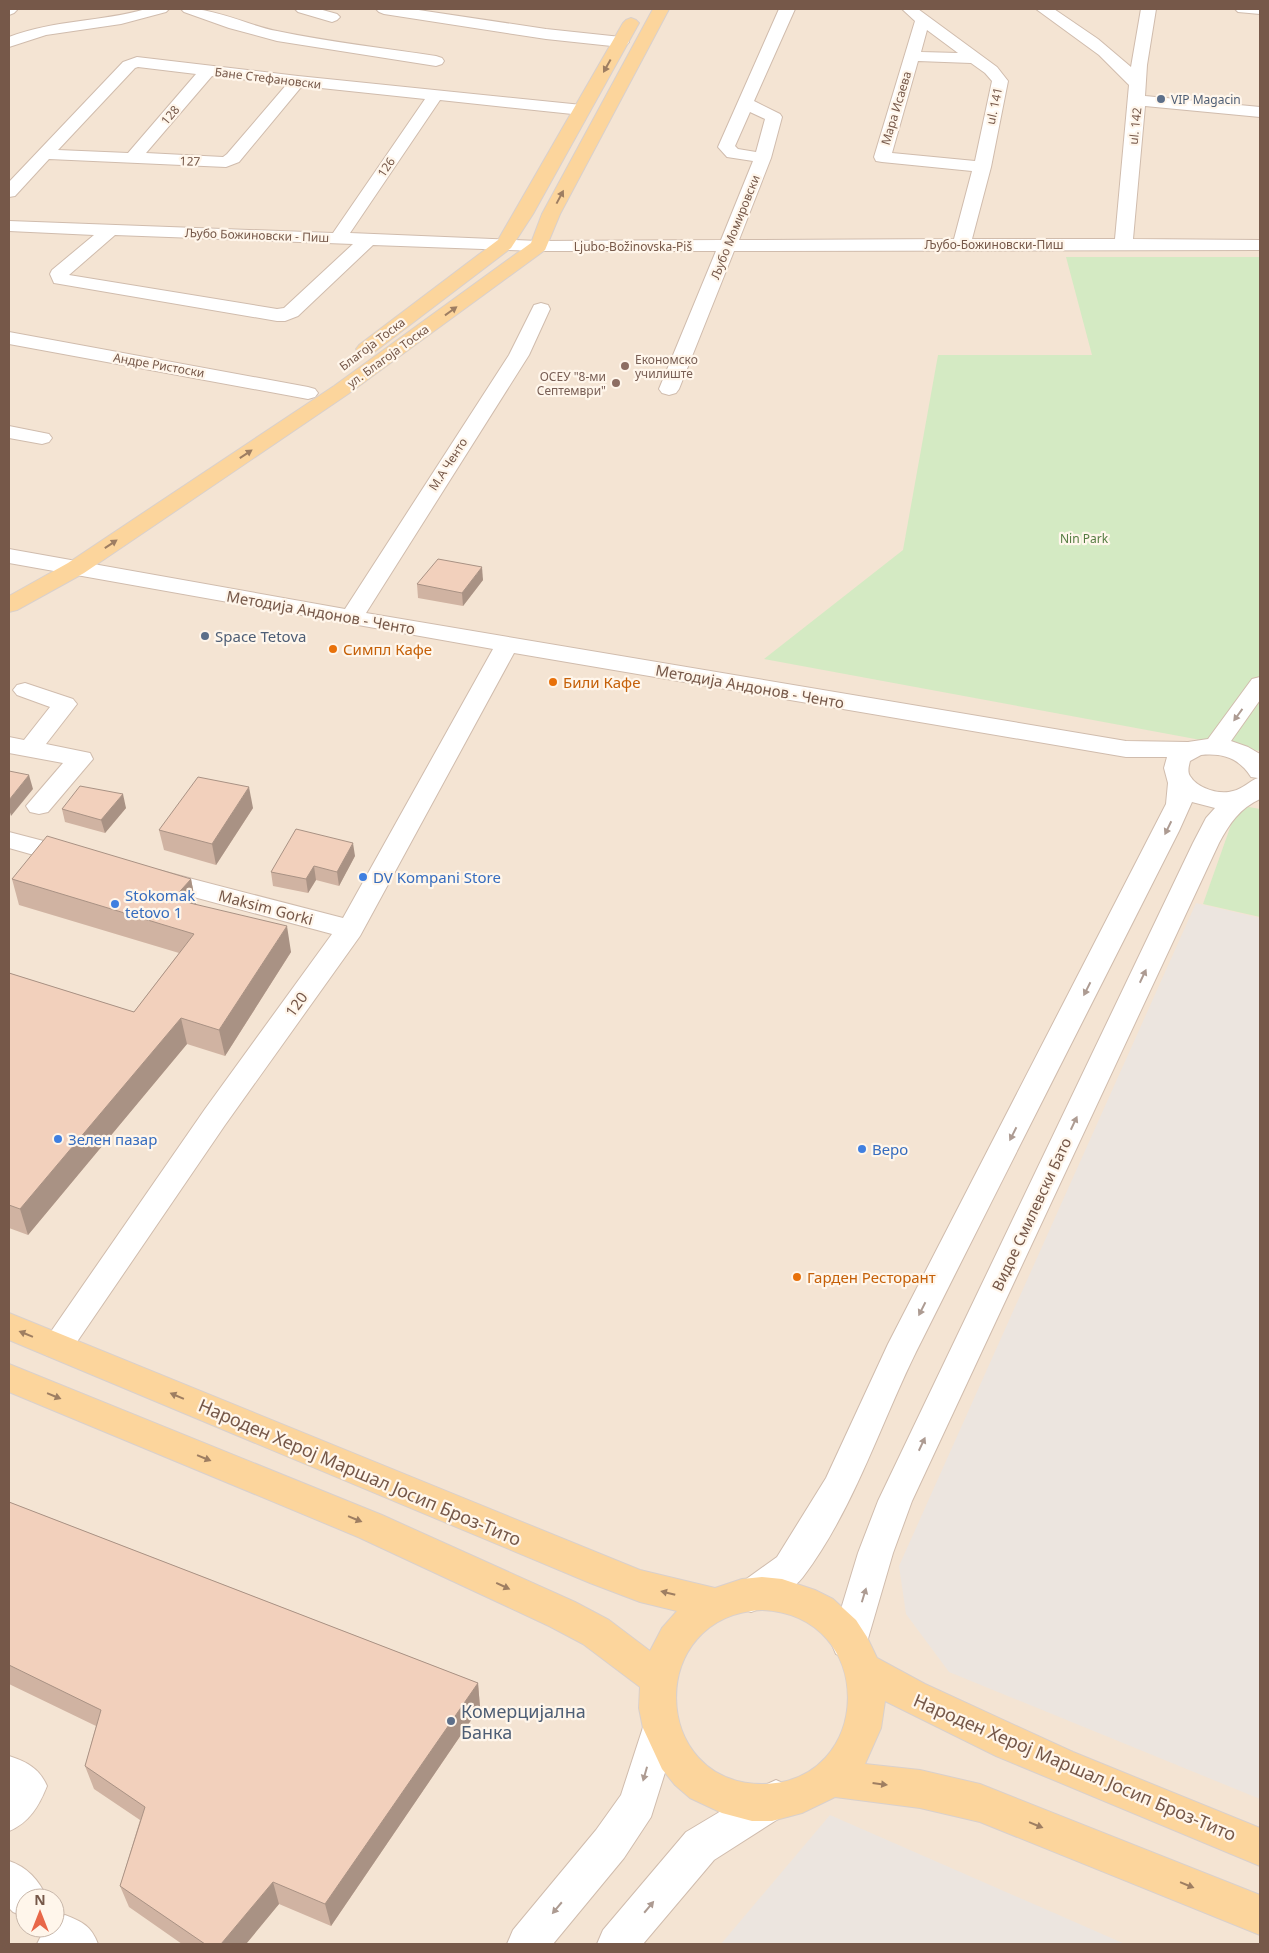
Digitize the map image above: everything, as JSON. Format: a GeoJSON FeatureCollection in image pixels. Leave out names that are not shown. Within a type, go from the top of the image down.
{"type":"FeatureCollection","features":[{"type":"Feature","properties":{"kind":"main road","name":"Благоја Тоска"},"geometry":{"type":"LineString","coordinates":[[122,515],[308,393],[505,244],[524,214],[640,9]]}},
{"type":"Feature","properties":{"kind":"main road"},"geometry":{"type":"LineString","coordinates":[[539,246],[551,214],[661,9]]}},
{"type":"Feature","properties":{"kind":"main road","name":"ул. Благоја Тоска"},"geometry":{"type":"LineString","coordinates":[[9,605],[74,558],[341,390],[539,246]]}},
{"type":"Feature","properties":{"kind":"main road"},"geometry":{"type":"LineString","coordinates":[[9,588],[49,563]]}},
{"type":"Feature","properties":{"kind":"main road","name":"Народен Херој Маршал Јосип Броз-Тито"},"geometry":{"type":"LineString","coordinates":[[9,1326],[602,1572],[640,1586],[716,1604]]}},
{"type":"Feature","properties":{"kind":"main road"},"geometry":{"type":"LineString","coordinates":[[9,1378],[370,1526],[562,1614],[596,1632],[655,1677]]}},
{"type":"Feature","properties":{"kind":"main road","name":"Народен Херој Маршал Јосип Броз-Тито"},"geometry":{"type":"LineString","coordinates":[[751,1596],[788,1600],[806,1607],[822,1616],[837,1628],[857,1656],[869,1689],[866,1729],[858,1748],[846,1764],[831,1778],[815,1789],[796,1796],[776,1799],[755,1799],[734,1795],[715,1787],[696,1776],[681,1762],[669,1746],[660,1728],[653,1694],[660,1658],[670,1640],[682,1626],[698,1613],[732,1598],[751,1596]]}},
{"type":"Feature","properties":{"kind":"main road","name":"Народен Херој Маршал Јосип Броз-Тито"},"geometry":{"type":"LineString","coordinates":[[857,1656],[909,1695],[1001,1739],[1260,1847]]}},
{"type":"Feature","properties":{"kind":"main road"},"geometry":{"type":"LineString","coordinates":[[831,1778],[920,1789],[980,1803],[1260,1915]]}},
{"type":"Feature","properties":{"kind":"street"},"geometry":{"type":"LineString","coordinates":[[9,42],[52,28],[110,22],[161,9]]}},
{"type":"Feature","properties":{"kind":"street"},"geometry":{"type":"LineString","coordinates":[[189,9],[234,25],[277,36],[436,61]]}},
{"type":"Feature","properties":{"kind":"street"},"geometry":{"type":"LineString","coordinates":[[303,9],[332,17]]}},
{"type":"Feature","properties":{"kind":"street"},"geometry":{"type":"LineString","coordinates":[[384,9],[546,34],[620,42]]}},
{"type":"Feature","properties":{"kind":"street","name":"Љубо Момировски"},"geometry":{"type":"LineString","coordinates":[[669,389],[763,158],[733,152],[726,147],[787,9]]}},
{"type":"Feature","properties":{"kind":"street"},"geometry":{"type":"LineString","coordinates":[[1044,9],[1123,66],[1136,83]]}},
{"type":"Feature","properties":{"kind":"street","name":"ul. 142"},"geometry":{"type":"LineString","coordinates":[[1123,244],[1138,100],[1136,83],[1149,9]]}},
{"type":"Feature","properties":{"kind":"street"},"geometry":{"type":"LineString","coordinates":[[1244,9],[1260,10]]}},
{"type":"Feature","properties":{"kind":"street","name":"Мара Исаева"},"geometry":{"type":"LineString","coordinates":[[910,12],[912,56],[882,157],[982,168]]}},
{"type":"Feature","properties":{"kind":"street","name":"ul. 141"},"geometry":{"type":"LineString","coordinates":[[910,12],[975,58],[996,75],[1000,81],[982,168],[962,244]]}},
{"type":"Feature","properties":{"kind":"street"},"geometry":{"type":"LineString","coordinates":[[912,56],[975,58]]}},
{"type":"Feature","properties":{"kind":"street","name":"Бане Стефановски"},"geometry":{"type":"LineString","coordinates":[[9,192],[132,63],[149,62],[207,71],[582,110]]}},
{"type":"Feature","properties":{"kind":"street","name":"128"},"geometry":{"type":"LineString","coordinates":[[132,159],[207,71]]}},
{"type":"Feature","properties":{"kind":"street","name":"127"},"geometry":{"type":"LineString","coordinates":[[45,154],[226,162],[233,158],[298,81]]}},
{"type":"Feature","properties":{"kind":"street","name":"126"},"geometry":{"type":"LineString","coordinates":[[338,238],[435,96]]}},
{"type":"Feature","properties":{"kind":"street"},"geometry":{"type":"LineString","coordinates":[[1138,100],[1260,112]]}},
{"type":"Feature","properties":{"kind":"street"},"geometry":{"type":"LineString","coordinates":[[745,103],[774,117],[763,158]]}},
{"type":"Feature","properties":{"kind":"street","name":"Љубо Божиновски - Пиш"},"geometry":{"type":"LineString","coordinates":[[9,226],[505,244]]}},
{"type":"Feature","properties":{"kind":"street"},"geometry":{"type":"LineString","coordinates":[[110,230],[59,274],[61,279],[277,315],[285,315],[291,312],[369,239]]}},
{"type":"Feature","properties":{"kind":"street","name":"Ljubo-Božinovska-Piš"},"geometry":{"type":"LineString","coordinates":[[505,244],[539,246],[727,246]]}},
{"type":"Feature","properties":{"kind":"street","name":"Љубо-Божиновски-Пиш"},"geometry":{"type":"LineString","coordinates":[[727,246],[962,244],[1260,245]]}},
{"type":"Feature","properties":{"kind":"street","name":"М.А Ченто"},"geometry":{"type":"LineString","coordinates":[[352,617],[519,355],[541,310]]}},
{"type":"Feature","properties":{"kind":"street","name":"Андре Ристоски"},"geometry":{"type":"LineString","coordinates":[[9,338],[308,393]]}},
{"type":"Feature","properties":{"kind":"street"},"geometry":{"type":"LineString","coordinates":[[9,432],[42,438]]}},
{"type":"Feature","properties":{"kind":"street","name":"Методија Андонов - Ченто"},"geometry":{"type":"LineString","coordinates":[[9,556],[49,563],[74,558],[352,617],[1126,750],[1190,750]]}},
{"type":"Feature","properties":{"kind":"street","name":"120"},"geometry":{"type":"LineString","coordinates":[[57,1346],[210,1125],[350,929],[507,645]]}},
{"type":"Feature","properties":{"kind":"street"},"geometry":{"type":"LineString","coordinates":[[1215,746],[1260,684]]}},
{"type":"Feature","properties":{"kind":"street"},"geometry":{"type":"LineString","coordinates":[[19,747],[65,704],[25,690]]}},
{"type":"Feature","properties":{"kind":"street"},"geometry":{"type":"LineString","coordinates":[[751,1596],[789,1568],[839,1487],[899,1354],[1171,822],[1179,804],[1178,778],[1175,765],[1180,756],[1202,746],[1229,748],[1256,776],[1222,800],[1206,797],[1191,791],[1178,778]]}},
{"type":"Feature","properties":{"kind":"street"},"geometry":{"type":"LineString","coordinates":[[19,747],[81,759],[39,806]]}},
{"type":"Feature","properties":{"kind":"street","name":"Методија Андонов - Ченто"},"geometry":{"type":"LineString","coordinates":[[1126,750],[1178,778]]}},
{"type":"Feature","properties":{"kind":"street","name":"Видое Смилевски Бато"},"geometry":{"type":"LineString","coordinates":[[857,1656],[870,1576],[880,1534],[1206,843],[1219,818],[1256,776]]}},
{"type":"Feature","properties":{"kind":"street"},"geometry":{"type":"LineString","coordinates":[[9,840],[94,862]]}},
{"type":"Feature","properties":{"kind":"street","name":"Maksim Gorki"},"geometry":{"type":"LineString","coordinates":[[132,872],[350,929]]}},
{"type":"Feature","properties":{"kind":"street"},"geometry":{"type":"LineString","coordinates":[[527,1944],[610,1844],[637,1804],[660,1728]]}},
{"type":"Feature","properties":{"kind":"street"},"geometry":{"type":"LineString","coordinates":[[9,1774],[28,1786],[9,1812]]}},
{"type":"Feature","properties":{"kind":"street"},"geometry":{"type":"LineString","coordinates":[[617,1944],[700,1846],[776,1799]]}},
{"type":"Feature","properties":{"kind":"shaded area"},"geometry":{"type":"Polygon","coordinates":[[[9,9],[1260,9],[1260,1944],[9,1944],[9,9]]]}},
{"type":"Feature","properties":{"kind":"shaded area"},"geometry":{"type":"Polygon","coordinates":[[[1196,903],[1260,918],[1260,1799],[949,1672],[906,1614],[899,1566],[1196,903]]]}},
{"type":"Feature","properties":{"kind":"shaded area"},"geometry":{"type":"Polygon","coordinates":[[[830,1815],[1125,1944],[721,1944],[830,1815]]]}},
{"type":"Feature","properties":{"kind":"green space","name":"Nin Park"},"geometry":{"type":"Polygon","coordinates":[[[1066,257],[1260,257],[1260,751],[764,659],[903,550],[938,355],[1092,355],[1066,257]]]}},
{"type":"Feature","properties":{"kind":"green space"},"geometry":{"type":"Polygon","coordinates":[[[1238,805],[1260,809],[1260,917],[1203,904],[1238,805]]]}},
{"type":"Feature","properties":{"kind":"building"},"geometry":{"type":"Polygon","coordinates":[[[438,559],[482,567],[462,593],[417,584],[438,559]]]}},
{"type":"Feature","properties":{"kind":"building"},"geometry":{"type":"Polygon","coordinates":[[[9,771],[29,775],[9,800],[9,771]]]}},
{"type":"Feature","properties":{"kind":"building"},"geometry":{"type":"Polygon","coordinates":[[[198,777],[249,787],[212,844],[159,830],[198,777]]]}},
{"type":"Feature","properties":{"kind":"building"},"geometry":{"type":"Polygon","coordinates":[[[80,786],[123,794],[101,820],[62,809],[80,786]]]}},
{"type":"Feature","properties":{"kind":"building"},"geometry":{"type":"Polygon","coordinates":[[[296,829],[353,843],[337,872],[314,866],[306,879],[271,872],[296,829]]]}},
{"type":"Feature","properties":{"kind":"building"},"geometry":{"type":"Polygon","coordinates":[[[47,836],[191,879],[173,899],[287,926],[219,1030],[181,1018],[20,1209],[9,1205],[9,973],[134,1012],[194,934],[12,879],[47,836]]]}},
{"type":"Feature","properties":{"kind":"building"},"geometry":{"type":"Polygon","coordinates":[[[9,1502],[478,1683],[325,1904],[273,1882],[221,1944],[205,1944],[120,1886],[145,1807],[85,1766],[101,1710],[9,1665],[9,1502]]]}},
{"type":"Feature","properties":{"kind":"place","name":"VIP Magacin"},"geometry":{"type":"Point","coordinates":[1161,99]}},
{"type":"Feature","properties":{"kind":"place","name":"Економско училиште"},"geometry":{"type":"Point","coordinates":[625,366]}},
{"type":"Feature","properties":{"kind":"place","name":"ОСЕУ \"8-ми Септември\""},"geometry":{"type":"Point","coordinates":[616,383]}},
{"type":"Feature","properties":{"kind":"place","name":"Space Tetova"},"geometry":{"type":"Point","coordinates":[205,636]}},
{"type":"Feature","properties":{"kind":"place","name":"Симпл Кафе"},"geometry":{"type":"Point","coordinates":[333,649]}},
{"type":"Feature","properties":{"kind":"place","name":"Били Кафе"},"geometry":{"type":"Point","coordinates":[553,682]}},
{"type":"Feature","properties":{"kind":"place","name":"DV Kompani Store"},"geometry":{"type":"Point","coordinates":[363,877]}},
{"type":"Feature","properties":{"kind":"place","name":"Stokomak tetovo 1"},"geometry":{"type":"Point","coordinates":[115,904]}},
{"type":"Feature","properties":{"kind":"place","name":"Зелен пазар"},"geometry":{"type":"Point","coordinates":[58,1139]}},
{"type":"Feature","properties":{"kind":"place","name":"Веро"},"geometry":{"type":"Point","coordinates":[862,1149]}},
{"type":"Feature","properties":{"kind":"place","name":"Гарден Ресторант"},"geometry":{"type":"Point","coordinates":[797,1277]}},
{"type":"Feature","properties":{"kind":"place","name":"Комерцијална Банка"},"geometry":{"type":"Point","coordinates":[451,1721]}}]}
